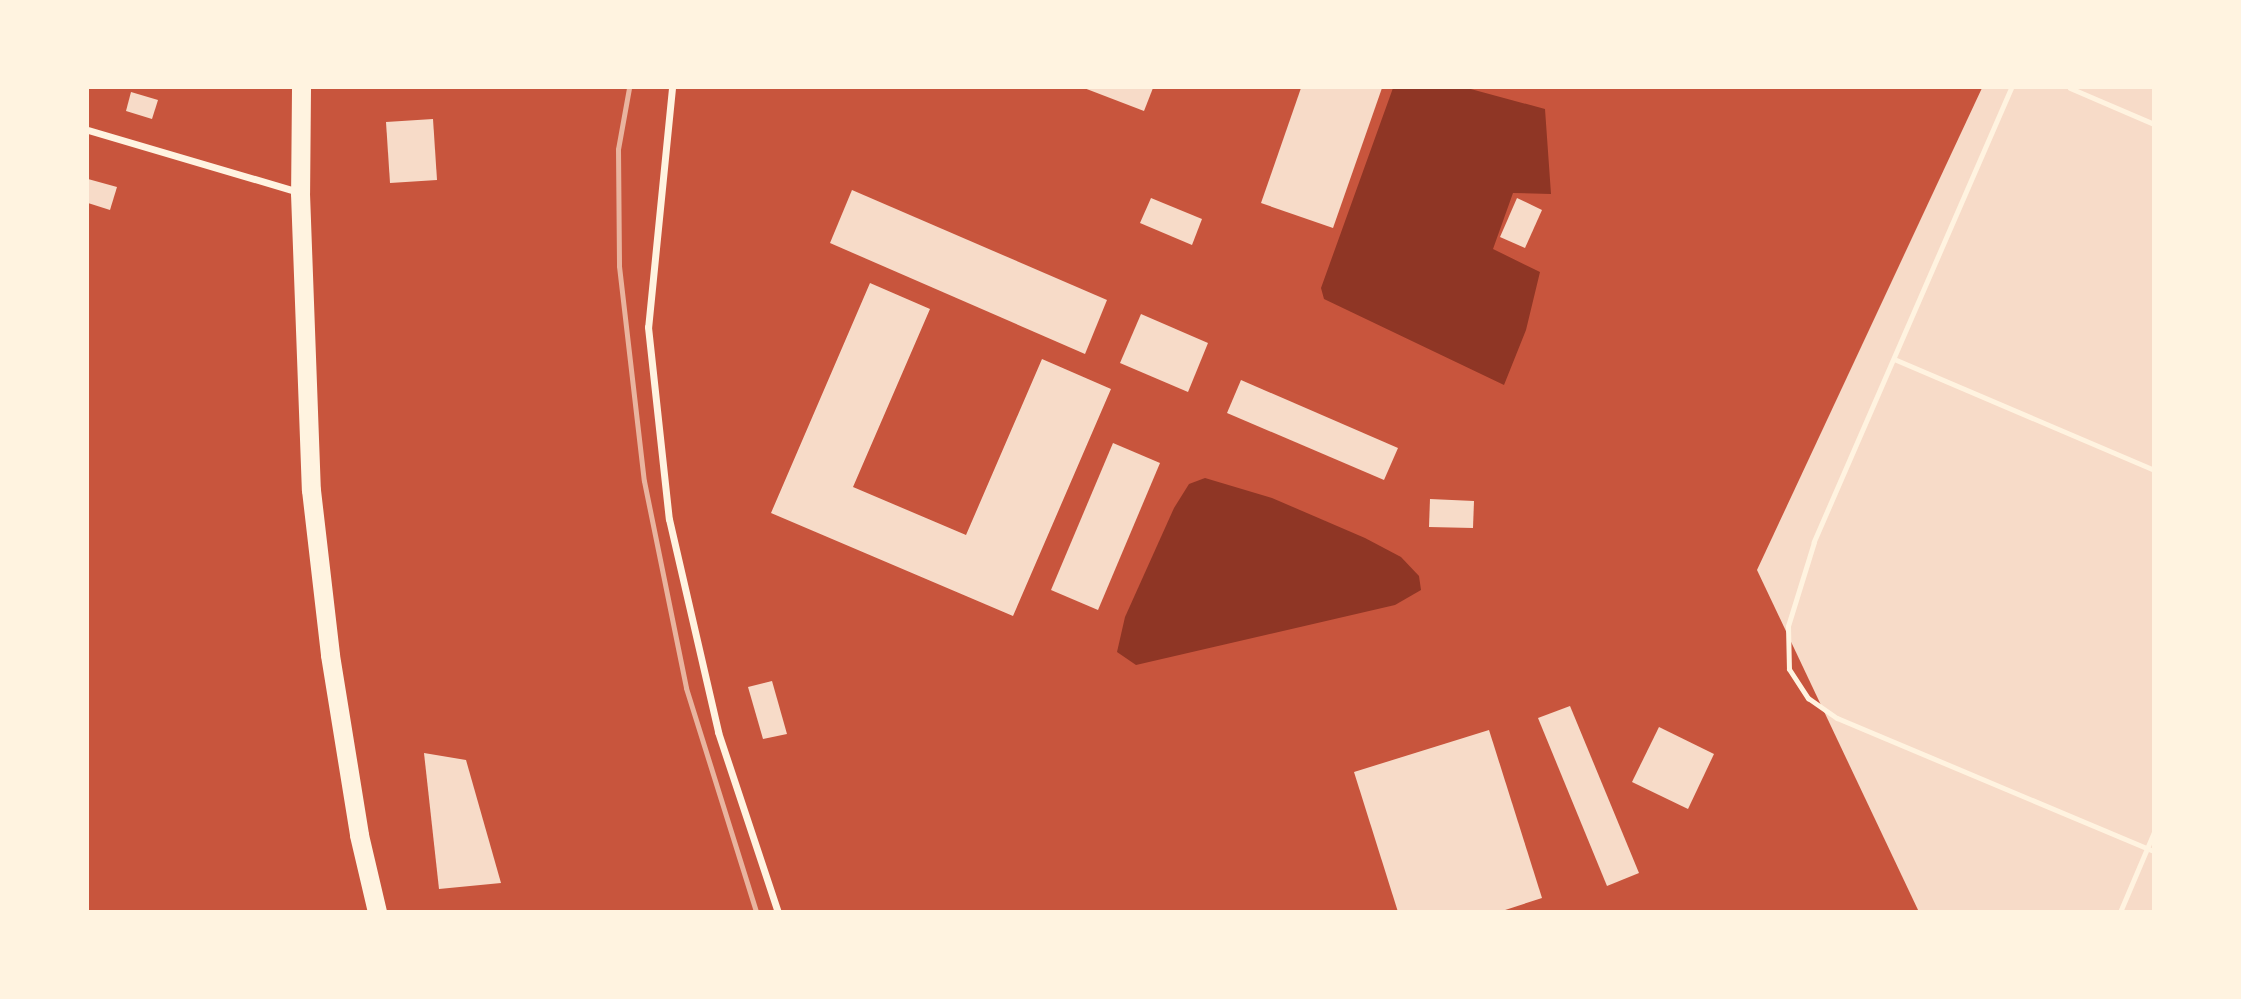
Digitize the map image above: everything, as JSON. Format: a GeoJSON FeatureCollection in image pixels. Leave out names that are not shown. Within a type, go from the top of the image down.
{"type":"FeatureCollection","features":[{"type":"Feature","properties":{"kind":"highway"},"geometry":{"type":"LineString","coordinates":[[301,88],[300,193],[311,490],[330,655],[359,835],[377,912]]}},
{"type":"Feature","properties":{"kind":"street"},"geometry":{"type":"LineString","coordinates":[[672,88],[648,327],[669,519],[718,732],[778,912]]}},
{"type":"Feature","properties":{"kind":"street"},"geometry":{"type":"LineString","coordinates":[[88,130],[300,193]]}},
{"type":"Feature","properties":{"kind":"lane"},"geometry":{"type":"LineString","coordinates":[[2011,88],[1796,589],[1788,626],[1789,669],[1808,698],[1837,718],[2154,851]]}},
{"type":"Feature","properties":{"kind":"lane"},"geometry":{"type":"LineString","coordinates":[[2070,88],[2154,124]]}},
{"type":"Feature","properties":{"kind":"lane"},"geometry":{"type":"LineString","coordinates":[[1894,359],[2154,470]]}},
{"type":"Feature","properties":{"kind":"lane"},"geometry":{"type":"LineString","coordinates":[[2120,912],[2154,832]]}},
{"type":"Feature","properties":{"kind":"shaded area"},"geometry":{"type":"Polygon","coordinates":[[[1393,88],[1467,88],[1545,109],[1551,194],[1513,193],[1493,249],[1540,272],[1526,330],[1504,385],[1324,299],[1321,288],[1393,88]]]}},
{"type":"Feature","properties":{"kind":"shaded area"},"geometry":{"type":"Polygon","coordinates":[[[1205,478],[1272,498],[1365,538],[1401,557],[1419,576],[1421,590],[1395,605],[1136,665],[1117,652],[1125,617],[1174,508],[1189,484],[1205,478]]]}},
{"type":"Feature","properties":{"kind":"building"},"geometry":{"type":"Polygon","coordinates":[[[1084,88],[1153,88],[1144,111],[1084,88]]]}},
{"type":"Feature","properties":{"kind":"building"},"geometry":{"type":"Polygon","coordinates":[[[1301,88],[1382,88],[1333,228],[1261,203],[1301,88]]]}},
{"type":"Feature","properties":{"kind":"building"},"geometry":{"type":"Polygon","coordinates":[[[1982,88],[2154,88],[2154,912],[1919,912],[1757,570],[1982,88]]]}},
{"type":"Feature","properties":{"kind":"building"},"geometry":{"type":"Polygon","coordinates":[[[131,92],[158,100],[152,119],[126,111],[131,92]]]}},
{"type":"Feature","properties":{"kind":"building"},"geometry":{"type":"Polygon","coordinates":[[[433,119],[437,180],[390,183],[386,122],[433,119]]]}},
{"type":"Feature","properties":{"kind":"building"},"geometry":{"type":"Polygon","coordinates":[[[88,179],[117,187],[110,210],[88,203],[88,179]]]}},
{"type":"Feature","properties":{"kind":"building"},"geometry":{"type":"Polygon","coordinates":[[[852,190],[1107,300],[1085,354],[830,243],[852,190]]]}},
{"type":"Feature","properties":{"kind":"building"},"geometry":{"type":"Polygon","coordinates":[[[1151,198],[1202,219],[1192,245],[1140,223],[1151,198]]]}},
{"type":"Feature","properties":{"kind":"building"},"geometry":{"type":"Polygon","coordinates":[[[1517,198],[1542,210],[1525,248],[1500,237],[1517,198]]]}},
{"type":"Feature","properties":{"kind":"building"},"geometry":{"type":"Polygon","coordinates":[[[870,283],[930,309],[853,487],[966,535],[1042,359],[1111,389],[1013,616],[771,513],[870,283]]]}},
{"type":"Feature","properties":{"kind":"building"},"geometry":{"type":"Polygon","coordinates":[[[1141,314],[1208,343],[1188,392],[1120,363],[1141,314]]]}},
{"type":"Feature","properties":{"kind":"building"},"geometry":{"type":"Polygon","coordinates":[[[1241,380],[1398,448],[1384,480],[1227,413],[1241,380]]]}},
{"type":"Feature","properties":{"kind":"building"},"geometry":{"type":"Polygon","coordinates":[[[1113,443],[1160,463],[1098,610],[1051,590],[1113,443]]]}},
{"type":"Feature","properties":{"kind":"building"},"geometry":{"type":"Polygon","coordinates":[[[1430,499],[1474,501],[1473,528],[1429,527],[1430,499]]]}},
{"type":"Feature","properties":{"kind":"building"},"geometry":{"type":"Polygon","coordinates":[[[772,681],[787,734],[763,739],[748,687],[772,681]]]}},
{"type":"Feature","properties":{"kind":"building"},"geometry":{"type":"Polygon","coordinates":[[[1570,706],[1639,873],[1607,886],[1538,718],[1570,706]]]}},
{"type":"Feature","properties":{"kind":"building"},"geometry":{"type":"Polygon","coordinates":[[[1659,727],[1714,754],[1688,809],[1632,782],[1659,727]]]}},
{"type":"Feature","properties":{"kind":"building"},"geometry":{"type":"Polygon","coordinates":[[[1489,730],[1542,898],[1499,912],[1398,912],[1354,772],[1489,730]]]}},
{"type":"Feature","properties":{"kind":"building"},"geometry":{"type":"Polygon","coordinates":[[[424,753],[466,760],[501,883],[439,889],[424,753]]]}},
{"type":"Feature","properties":{"kind":"railway"},"geometry":{"type":"LineString","coordinates":[[629,88],[618,149],[619,266],[644,481],[686,688],[756,912]]}}]}
